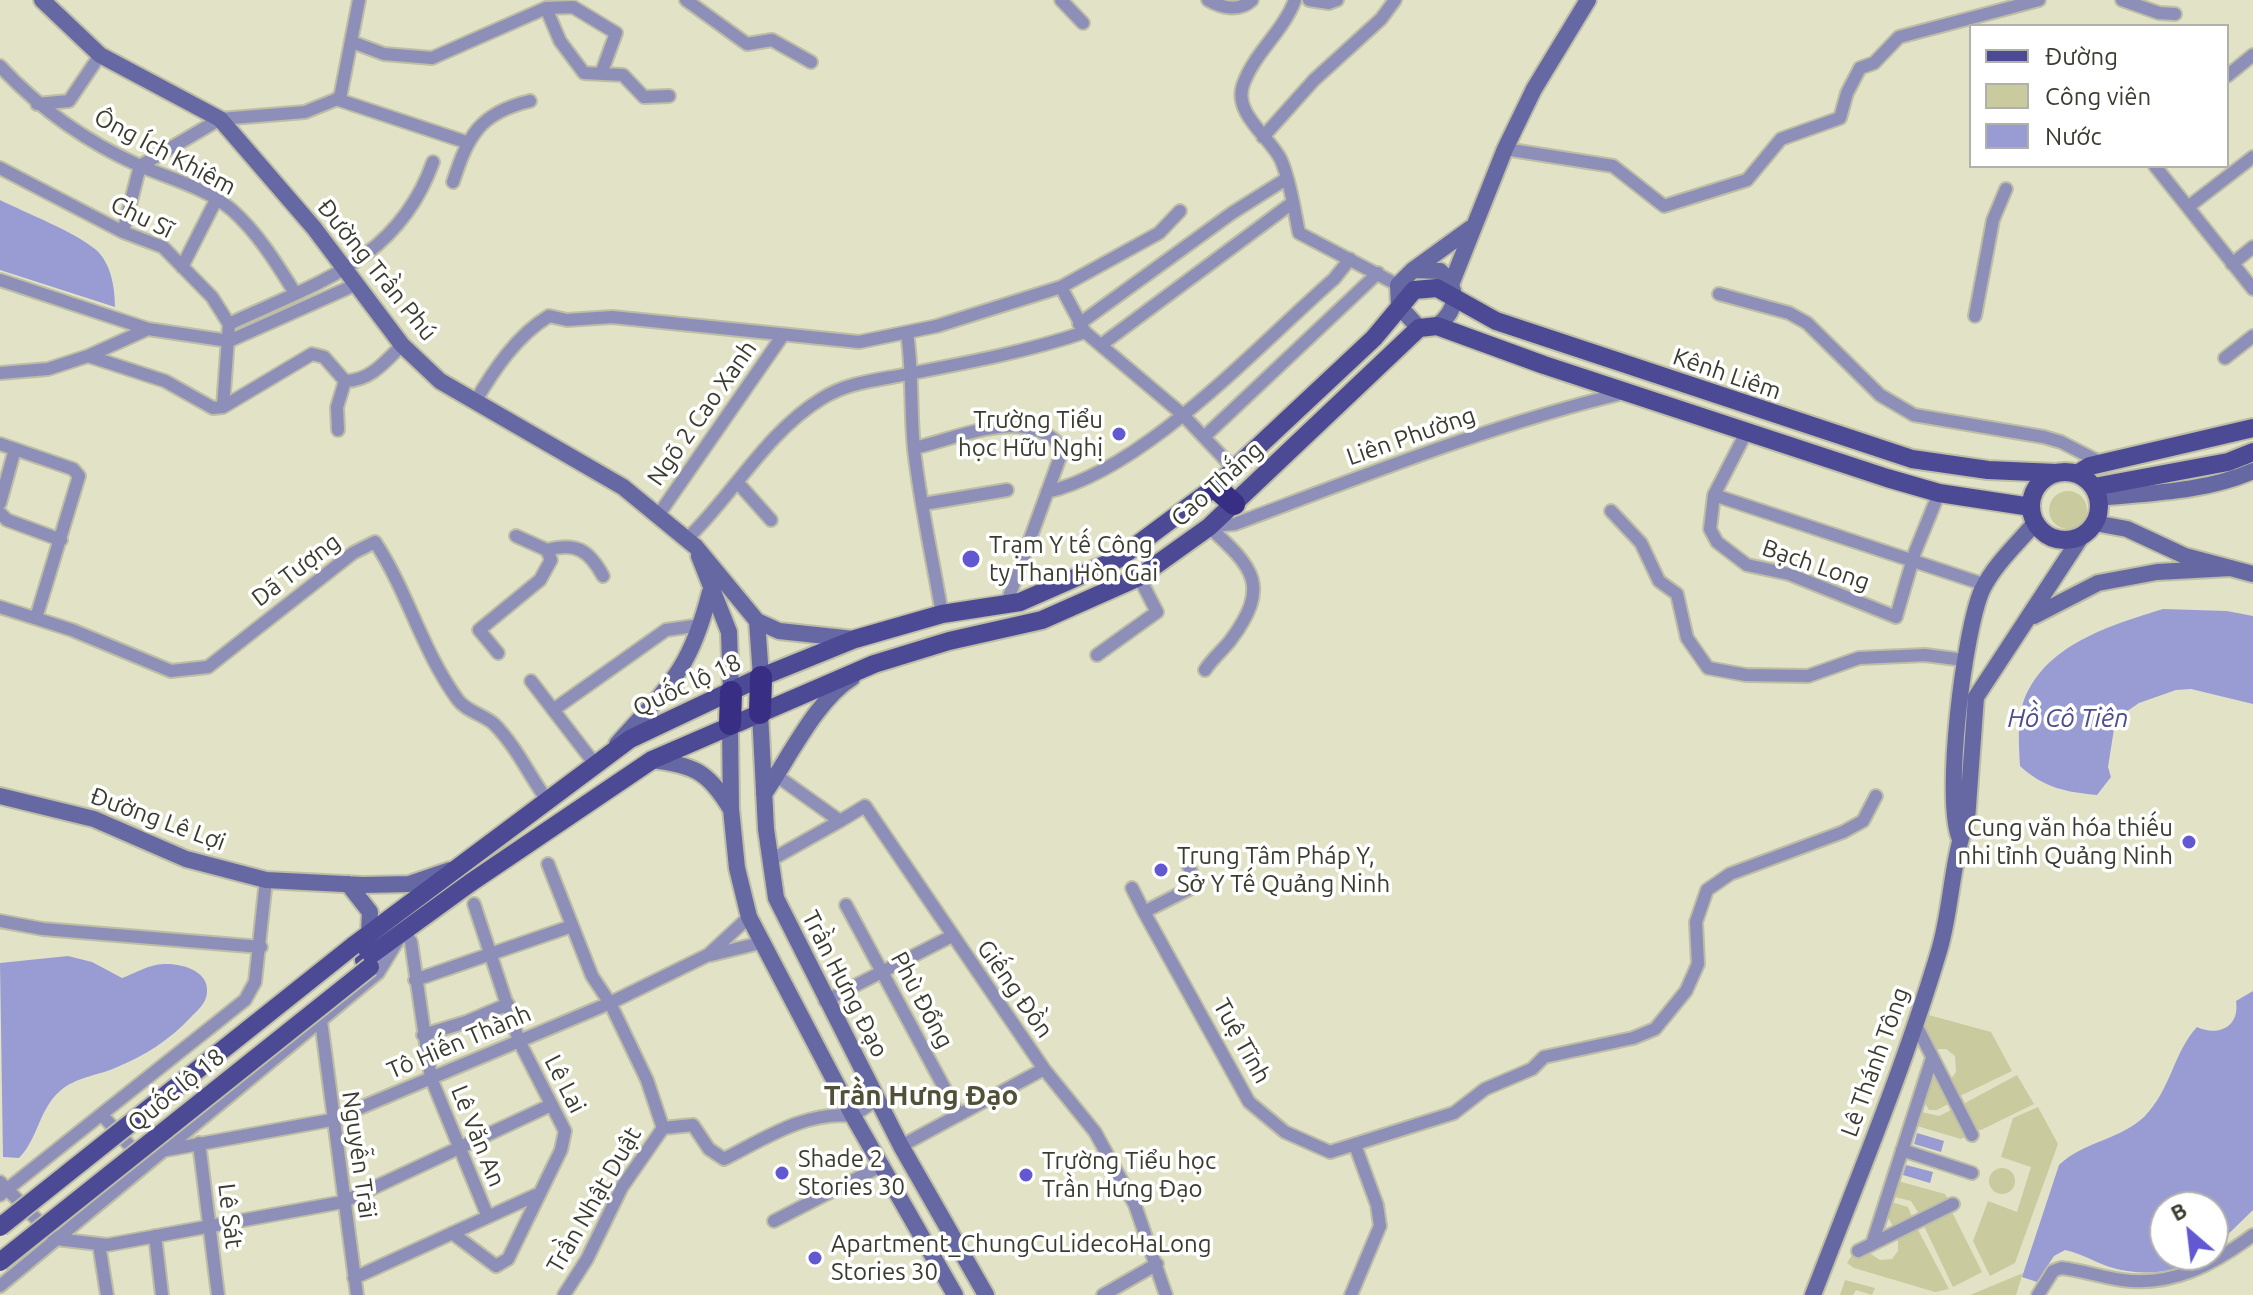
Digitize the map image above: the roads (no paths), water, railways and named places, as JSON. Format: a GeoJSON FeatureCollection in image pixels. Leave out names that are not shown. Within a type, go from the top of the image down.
{"type":"FeatureCollection","features":[{"type":"Feature","properties":{"kind":"highway"},"geometry":{"type":"LineString","coordinates":[[1215,487],[1234,504]]}},
{"type":"Feature","properties":{"kind":"highway"},"geometry":{"type":"LineString","coordinates":[[760,713],[761,677]]}},
{"type":"Feature","properties":{"kind":"highway"},"geometry":{"type":"LineString","coordinates":[[730,724],[731,692]]}},
{"type":"Feature","properties":{"kind":"main road","name":"Đường Trần Phú"},"geometry":{"type":"LineString","coordinates":[[42,0],[100,55],[220,119],[351,277],[402,345],[440,381],[623,487],[691,543],[757,621]]}},
{"type":"Feature","properties":{"kind":"main road","name":"Cao Thắng"},"geometry":{"type":"LineString","coordinates":[[760,713],[874,664],[949,641],[1042,620],[1139,577],[1209,527],[1428,327],[1450,317],[1454,290],[1473,227],[1505,149],[1534,89],[1586,1]]}},
{"type":"Feature","properties":{"kind":"main road"},"geometry":{"type":"LineString","coordinates":[[1428,327],[1399,306],[1398,285],[1413,270],[1473,227]]}},
{"type":"Feature","properties":{"kind":"main road"},"geometry":{"type":"LineString","coordinates":[[1413,270],[1440,271],[1454,290]]}},
{"type":"Feature","properties":{"kind":"main road","name":"Kênh Liêm"},"geometry":{"type":"LineString","coordinates":[[1399,306],[1414,290],[1454,290],[1496,321],[1912,459],[1988,470],[2056,473]]}},
{"type":"Feature","properties":{"kind":"main road","name":"Cao Thắng"},"geometry":{"type":"LineString","coordinates":[[761,677],[855,639],[942,614],[1006,605],[1064,585],[1118,559],[1215,487],[1374,338],[1399,306]]}},
{"type":"Feature","properties":{"kind":"main road","name":"Kênh Liêm"},"geometry":{"type":"LineString","coordinates":[[1428,327],[1939,493],[2033,515]]}},
{"type":"Feature","properties":{"kind":"main road"},"geometry":{"type":"LineString","coordinates":[[2096,492],[2095,523],[2081,537],[2055,539],[2033,515],[2041,482],[2056,473],[2077,474],[2102,463],[2253,428]]}},
{"type":"Feature","properties":{"kind":"main road"},"geometry":{"type":"LineString","coordinates":[[2096,492],[2228,462],[2253,452]]}},
{"type":"Feature","properties":{"kind":"main road"},"geometry":{"type":"LineString","coordinates":[[2077,474],[2096,492],[2173,491],[2233,480],[2253,471]]}},
{"type":"Feature","properties":{"kind":"main road","name":"Lê Thánh Tông"},"geometry":{"type":"LineString","coordinates":[[1960,839],[1953,824],[1955,743],[1964,660],[1986,585],[2033,515]]}},
{"type":"Feature","properties":{"kind":"main road"},"geometry":{"type":"LineString","coordinates":[[2095,523],[2127,529],[2151,543],[2253,574]]}},
{"type":"Feature","properties":{"kind":"main road","name":"Lê Thánh Tông"},"geometry":{"type":"LineString","coordinates":[[1813,1295],[1940,949],[1960,839],[1967,820],[1976,697],[2081,537]]}},
{"type":"Feature","properties":{"kind":"main road"},"geometry":{"type":"LineString","coordinates":[[691,543],[729,632],[731,692]]}},
{"type":"Feature","properties":{"kind":"main road"},"geometry":{"type":"LineString","coordinates":[[2027,620],[2098,583],[2157,572],[2231,568]]}},
{"type":"Feature","properties":{"kind":"main road"},"geometry":{"type":"LineString","coordinates":[[610,752],[675,681],[701,625],[710,592]]}},
{"type":"Feature","properties":{"kind":"main road"},"geometry":{"type":"LineString","coordinates":[[761,677],[757,621],[779,631],[855,639]]}},
{"type":"Feature","properties":{"kind":"main road"},"geometry":{"type":"LineString","coordinates":[[764,794],[836,690],[874,664]]}},
{"type":"Feature","properties":{"kind":"main road","name":"Quốc lộ 18"},"geometry":{"type":"LineString","coordinates":[[0,1262],[452,869],[630,739],[761,677]]}},
{"type":"Feature","properties":{"kind":"main road","name":"Quốc lộ 18"},"geometry":{"type":"LineString","coordinates":[[0,1217],[364,948],[404,930],[652,760],[760,713]]}},
{"type":"Feature","properties":{"kind":"main road","name":"Trần Hưng Đạo"},"geometry":{"type":"LineString","coordinates":[[760,713],[769,861],[776,898],[876,1100],[986,1295]]}},
{"type":"Feature","properties":{"kind":"main road"},"geometry":{"type":"LineString","coordinates":[[730,724],[731,809],[737,868],[749,917],[853,1116],[955,1295]]}},
{"type":"Feature","properties":{"kind":"main road"},"geometry":{"type":"LineString","coordinates":[[652,760],[685,764],[703,774],[716,786],[731,809]]}},
{"type":"Feature","properties":{"kind":"main road","name":"Đường Lê Lợi"},"geometry":{"type":"LineString","coordinates":[[0,796],[94,819],[186,859],[266,880],[409,884],[452,869]]}},
{"type":"Feature","properties":{"kind":"main road"},"geometry":{"type":"LineString","coordinates":[[348,884],[370,912],[364,948]]}},
{"type":"Feature","properties":{"kind":"main road"},"geometry":{"type":"LineString","coordinates":[[749,917],[776,898]]}},
{"type":"Feature","properties":{"kind":"main road","name":"Quốc lộ 18"},"geometry":{"type":"LineString","coordinates":[[0,1227],[364,948]]}},
{"type":"Feature","properties":{"kind":"main road","name":"Quốc lộ 18"},"geometry":{"type":"LineString","coordinates":[[0,1251],[364,948]]}},
{"type":"Feature","properties":{"kind":"street"},"geometry":{"type":"LineString","coordinates":[[123,232],[140,166],[220,119],[305,112],[340,98],[346,81],[359,0]]}},
{"type":"Feature","properties":{"kind":"street"},"geometry":{"type":"LineString","coordinates":[[686,0],[747,44],[772,40],[811,62]]}},
{"type":"Feature","properties":{"kind":"street"},"geometry":{"type":"LineString","coordinates":[[1061,0],[1083,23]]}},
{"type":"Feature","properties":{"kind":"street"},"geometry":{"type":"LineString","coordinates":[[1208,0],[1220,7],[1246,6],[1252,0]]}},
{"type":"Feature","properties":{"kind":"street"},"geometry":{"type":"LineString","coordinates":[[1295,0],[1282,26],[1250,69],[1241,90],[1245,107],[1280,158],[1299,233],[1398,285]]}},
{"type":"Feature","properties":{"kind":"street"},"geometry":{"type":"LineString","coordinates":[[1309,0],[1329,3],[1337,0]]}},
{"type":"Feature","properties":{"kind":"street"},"geometry":{"type":"LineString","coordinates":[[1263,137],[1314,80],[1381,19],[1395,0]]}},
{"type":"Feature","properties":{"kind":"street"},"geometry":{"type":"LineString","coordinates":[[1505,149],[1613,166],[1664,206],[1747,180],[1781,139],[1840,118],[1847,93],[1860,68],[1874,63],[1899,37],[2039,0]]}},
{"type":"Feature","properties":{"kind":"street"},"geometry":{"type":"LineString","coordinates":[[2122,0],[2159,13],[2175,14]]}},
{"type":"Feature","properties":{"kind":"street"},"geometry":{"type":"LineString","coordinates":[[352,42],[384,54],[432,58],[546,8],[577,8],[616,33],[601,74]]}},
{"type":"Feature","properties":{"kind":"street"},"geometry":{"type":"LineString","coordinates":[[546,8],[576,66],[584,73],[623,75],[644,97],[669,96]]}},
{"type":"Feature","properties":{"kind":"street"},"geometry":{"type":"LineString","coordinates":[[37,104],[69,101],[100,55]]}},
{"type":"Feature","properties":{"kind":"street"},"geometry":{"type":"LineString","coordinates":[[2229,74],[2253,55]]}},
{"type":"Feature","properties":{"kind":"street","name":"Ông Ích Khiêm"},"geometry":{"type":"LineString","coordinates":[[0,66],[37,104],[65,125],[140,166],[231,209],[258,239],[295,293]]}},
{"type":"Feature","properties":{"kind":"street"},"geometry":{"type":"LineString","coordinates":[[336,99],[466,142]]}},
{"type":"Feature","properties":{"kind":"street"},"geometry":{"type":"LineString","coordinates":[[453,182],[466,142],[475,127],[517,104],[530,101]]}},
{"type":"Feature","properties":{"kind":"street"},"geometry":{"type":"LineString","coordinates":[[2188,207],[2253,157]]}},
{"type":"Feature","properties":{"kind":"street"},"geometry":{"type":"LineString","coordinates":[[0,280],[148,329],[229,341],[351,277],[393,232],[422,194],[433,162]]}},
{"type":"Feature","properties":{"kind":"street","name":"Chu Sĩ"},"geometry":{"type":"LineString","coordinates":[[0,168],[123,232],[163,247],[212,297],[229,324]]}},
{"type":"Feature","properties":{"kind":"street"},"geometry":{"type":"LineString","coordinates":[[2157,168],[2253,289]]}},
{"type":"Feature","properties":{"kind":"street"},"geometry":{"type":"LineString","coordinates":[[691,543],[770,443],[823,397],[846,385],[1044,346],[1082,328],[1232,213],[1286,179]]}},
{"type":"Feature","properties":{"kind":"street"},"geometry":{"type":"LineString","coordinates":[[1975,316],[1993,220],[2006,189]]}},
{"type":"Feature","properties":{"kind":"street"},"geometry":{"type":"LineString","coordinates":[[182,267],[216,200]]}},
{"type":"Feature","properties":{"kind":"street"},"geometry":{"type":"LineString","coordinates":[[1101,345],[1292,203]]}},
{"type":"Feature","properties":{"kind":"street"},"geometry":{"type":"LineString","coordinates":[[475,402],[501,363],[532,328],[549,316],[567,320],[612,317],[859,342],[907,333],[1061,287],[1159,233],[1180,211]]}},
{"type":"Feature","properties":{"kind":"street"},"geometry":{"type":"LineString","coordinates":[[2232,264],[2253,247]]}},
{"type":"Feature","properties":{"kind":"street"},"geometry":{"type":"LineString","coordinates":[[1047,492],[1067,487],[1125,458],[1182,414],[1334,279],[1350,259]]}},
{"type":"Feature","properties":{"kind":"street"},"geometry":{"type":"LineString","coordinates":[[1204,437],[1378,273]]}},
{"type":"Feature","properties":{"kind":"street"},"geometry":{"type":"LineString","coordinates":[[223,407],[229,324],[295,293],[351,277]]}},
{"type":"Feature","properties":{"kind":"street"},"geometry":{"type":"LineString","coordinates":[[1061,287],[1082,328],[1182,414],[1234,469]]}},
{"type":"Feature","properties":{"kind":"street"},"geometry":{"type":"LineString","coordinates":[[1719,294],[1789,313],[1807,323],[1880,395],[1914,415],[2053,439],[2102,463]]}},
{"type":"Feature","properties":{"kind":"street"},"geometry":{"type":"LineString","coordinates":[[0,373],[27,373],[88,356],[148,329]]}},
{"type":"Feature","properties":{"kind":"street"},"geometry":{"type":"LineString","coordinates":[[907,333],[912,374],[909,385],[914,448],[942,614]]}},
{"type":"Feature","properties":{"kind":"street","name":"Ngõ 2 Cao Xanh"},"geometry":{"type":"LineString","coordinates":[[657,517],[783,335]]}},
{"type":"Feature","properties":{"kind":"street"},"geometry":{"type":"LineString","coordinates":[[2225,358],[2253,336]]}},
{"type":"Feature","properties":{"kind":"street"},"geometry":{"type":"LineString","coordinates":[[88,356],[165,381],[213,408],[223,407],[312,354],[324,357],[345,381],[357,381],[371,374],[402,345]]}},
{"type":"Feature","properties":{"kind":"street"},"geometry":{"type":"LineString","coordinates":[[338,430],[337,407],[345,381]]}},
{"type":"Feature","properties":{"kind":"street","name":"Liên Phường"},"geometry":{"type":"LineString","coordinates":[[1209,527],[1235,524],[1423,453],[1556,409],[1629,392]]}},
{"type":"Feature","properties":{"kind":"street"},"geometry":{"type":"LineString","coordinates":[[914,448],[1018,424],[1027,425],[1057,441],[1063,449],[1006,605]]}},
{"type":"Feature","properties":{"kind":"street","name":"Bạch Long"},"geometry":{"type":"LineString","coordinates":[[1747,431],[1714,495],[1710,529],[1725,550],[1747,565],[1789,574],[1896,617],[1939,493]]}},
{"type":"Feature","properties":{"kind":"street"},"geometry":{"type":"LineString","coordinates":[[0,444],[77,472],[79,481],[36,618]]}},
{"type":"Feature","properties":{"kind":"street"},"geometry":{"type":"LineString","coordinates":[[0,503],[15,449]]}},
{"type":"Feature","properties":{"kind":"street"},"geometry":{"type":"LineString","coordinates":[[738,483],[771,520]]}},
{"type":"Feature","properties":{"kind":"street"},"geometry":{"type":"LineString","coordinates":[[923,504],[1007,490]]}},
{"type":"Feature","properties":{"kind":"street","name":"Bạch Long"},"geometry":{"type":"LineString","coordinates":[[1714,495],[1914,560]]}},
{"type":"Feature","properties":{"kind":"street"},"geometry":{"type":"LineString","coordinates":[[1611,511],[1641,543],[1659,581],[1677,594],[1687,638],[1708,668],[1746,675],[1796,676],[1819,673],[1845,660],[1859,658],[1925,655],[1964,660]]}},
{"type":"Feature","properties":{"kind":"street"},"geometry":{"type":"LineString","coordinates":[[0,513],[7,520],[61,540]]}},
{"type":"Feature","properties":{"kind":"street"},"geometry":{"type":"LineString","coordinates":[[1205,670],[1248,614],[1255,588],[1248,564],[1209,527]]}},
{"type":"Feature","properties":{"kind":"street"},"geometry":{"type":"LineString","coordinates":[[516,536],[547,550],[572,545],[587,551],[603,576]]}},
{"type":"Feature","properties":{"kind":"street","name":"Dã Tượng"},"geometry":{"type":"LineString","coordinates":[[0,607],[171,671],[208,667],[353,553],[375,542],[398,576],[417,630],[460,703],[499,731],[547,800]]}},
{"type":"Feature","properties":{"kind":"street"},"geometry":{"type":"LineString","coordinates":[[498,653],[479,630],[547,572],[551,560],[547,550]]}},
{"type":"Feature","properties":{"kind":"street"},"geometry":{"type":"LineString","coordinates":[[1914,560],[1986,585]]}},
{"type":"Feature","properties":{"kind":"street"},"geometry":{"type":"LineString","coordinates":[[1097,655],[1157,612],[1139,577]]}},
{"type":"Feature","properties":{"kind":"street"},"geometry":{"type":"LineString","coordinates":[[553,710],[666,630],[701,625]]}},
{"type":"Feature","properties":{"kind":"street"},"geometry":{"type":"LineString","coordinates":[[531,681],[594,763]]}},
{"type":"Feature","properties":{"kind":"street"},"geometry":{"type":"LineString","coordinates":[[769,861],[840,821],[777,776]]}},
{"type":"Feature","properties":{"kind":"street","name":"Tuệ Tĩnh"},"geometry":{"type":"LineString","coordinates":[[1132,888],[1249,1102],[1285,1132],[1330,1152],[1404,1126],[1454,1113],[1485,1089],[1532,1069],[1544,1057],[1633,1038],[1655,1029],[1686,991],[1698,964],[1696,922],[1707,890],[1730,874],[1843,832],[1863,821],[1876,796]]}},
{"type":"Feature","properties":{"kind":"street","name":"Giếng Đồn"},"geometry":{"type":"LineString","coordinates":[[840,821],[865,806],[1044,1069],[1095,1132],[1135,1205],[1166,1295]]}},
{"type":"Feature","properties":{"kind":"street"},"geometry":{"type":"LineString","coordinates":[[548,864],[592,976],[610,1003],[647,1080],[663,1128],[693,1125],[709,1149],[724,1159],[796,1123],[835,1113],[853,1116],[876,1100]]}},
{"type":"Feature","properties":{"kind":"street"},"geometry":{"type":"LineString","coordinates":[[1144,912],[1197,885],[1188,865]]}},
{"type":"Feature","properties":{"kind":"street"},"geometry":{"type":"LineString","coordinates":[[266,880],[255,982],[245,1000],[102,1115],[3,1189],[56,1239],[99,1244],[343,1202],[551,1105]]}},
{"type":"Feature","properties":{"kind":"street","name":"Lê Lai"},"geometry":{"type":"LineString","coordinates":[[452,1233],[496,1266],[508,1259],[536,1195],[561,1150],[565,1131],[519,1041],[474,904]]}},
{"type":"Feature","properties":{"kind":"street","name":"Phù Đổng"},"geometry":{"type":"LineString","coordinates":[[846,905],[959,1115]]}},
{"type":"Feature","properties":{"kind":"street","name":"Tô Hiến Thành"},"geometry":{"type":"LineString","coordinates":[[161,1151],[331,1120],[610,1003],[708,955],[749,917]]}},
{"type":"Feature","properties":{"kind":"street"},"geometry":{"type":"LineString","coordinates":[[0,921],[43,929],[261,947]]}},
{"type":"Feature","properties":{"kind":"street"},"geometry":{"type":"LineString","coordinates":[[415,980],[572,926]]}},
{"type":"Feature","properties":{"kind":"street"},"geometry":{"type":"LineString","coordinates":[[0,1286],[378,973],[404,930]]}},
{"type":"Feature","properties":{"kind":"street","name":"Lê Văn An"},"geometry":{"type":"LineString","coordinates":[[404,930],[411,942],[431,1078],[488,1217]]}},
{"type":"Feature","properties":{"kind":"street"},"geometry":{"type":"LineString","coordinates":[[825,1001],[952,936]]}},
{"type":"Feature","properties":{"kind":"street"},"geometry":{"type":"LineString","coordinates":[[708,955],[760,943]]}},
{"type":"Feature","properties":{"kind":"street"},"geometry":{"type":"LineString","coordinates":[[423,1035],[473,1020],[508,1004]]}},
{"type":"Feature","properties":{"kind":"street","name":"Nguyễn Trãi"},"geometry":{"type":"LineString","coordinates":[[321,1021],[331,1120],[357,1295]]}},
{"type":"Feature","properties":{"kind":"street"},"geometry":{"type":"LineString","coordinates":[[1915,1023],[1972,1135]]}},
{"type":"Feature","properties":{"kind":"street"},"geometry":{"type":"LineString","coordinates":[[1872,1244],[1932,1058]]}},
{"type":"Feature","properties":{"kind":"street"},"geometry":{"type":"LineString","coordinates":[[901,1146],[1044,1069]]}},
{"type":"Feature","properties":{"kind":"street"},"geometry":{"type":"LineString","coordinates":[[102,1115],[146,1164]]}},
{"type":"Feature","properties":{"kind":"street","name":"Trần Nhật Duật"},"geometry":{"type":"LineString","coordinates":[[564,1295],[587,1259],[622,1187],[663,1128]]}},
{"type":"Feature","properties":{"kind":"street","name":"Lê Sát"},"geometry":{"type":"LineString","coordinates":[[199,1143],[218,1295]]}},
{"type":"Feature","properties":{"kind":"street"},"geometry":{"type":"LineString","coordinates":[[1351,1295],[1380,1226],[1377,1205],[1355,1145]]}},
{"type":"Feature","properties":{"kind":"street"},"geometry":{"type":"LineString","coordinates":[[1902,1150],[1979,1175]]}},
{"type":"Feature","properties":{"kind":"street"},"geometry":{"type":"LineString","coordinates":[[774,1221],[881,1166]]}},
{"type":"Feature","properties":{"kind":"street"},"geometry":{"type":"LineString","coordinates":[[354,1278],[536,1195]]}},
{"type":"Feature","properties":{"kind":"street"},"geometry":{"type":"LineString","coordinates":[[1858,1251],[1953,1204]]}},
{"type":"Feature","properties":{"kind":"street"},"geometry":{"type":"LineString","coordinates":[[2038,1295],[2053,1271],[2061,1268],[2127,1281],[2154,1280],[2202,1268],[2253,1235]]}},
{"type":"Feature","properties":{"kind":"street"},"geometry":{"type":"LineString","coordinates":[[155,1236],[162,1295]]}},
{"type":"Feature","properties":{"kind":"street"},"geometry":{"type":"LineString","coordinates":[[99,1244],[107,1295]]}},
{"type":"Feature","properties":{"kind":"street"},"geometry":{"type":"LineString","coordinates":[[1103,1295],[1157,1264]]}},
{"type":"Feature","properties":{"kind":"water"},"geometry":{"type":"Polygon","coordinates":[[[0,200],[62,229],[95,249],[108,268],[115,307],[0,270],[0,200]]]}},
{"type":"Feature","properties":{"kind":"water","name":"Hồ Cô Tiên"},"geometry":{"type":"Polygon","coordinates":[[[2163,609],[2227,611],[2253,616],[2253,704],[2191,689],[2176,690],[2139,703],[2123,714],[2114,729],[2108,767],[2111,777],[2097,795],[2056,788],[2020,766],[2021,710],[2033,683],[2046,666],[2062,652],[2101,630],[2163,609]]]}},
{"type":"Feature","properties":{"kind":"water"},"geometry":{"type":"Polygon","coordinates":[[[68,956],[92,962],[122,978],[156,965],[172,964],[189,968],[203,978],[206,997],[183,1025],[156,1047],[108,1071],[66,1086],[47,1106],[19,1158],[3,1157],[0,963],[68,956]]]}},
{"type":"Feature","properties":{"kind":"water"},"geometry":{"type":"Polygon","coordinates":[[[2253,991],[2253,1210],[2229,1233],[2229,1191],[2149,1191],[2149,1271],[2166,1271],[2148,1272],[2124,1271],[2065,1250],[2054,1256],[2037,1282],[2022,1277],[2059,1165],[2144,1117],[2160,1095],[2189,1037],[2197,1027],[2213,1031],[2226,1028],[2235,1017],[2236,1001],[2253,991]]]}},
{"type":"Feature","properties":{"kind":"water"},"geometry":{"type":"Polygon","coordinates":[[[1917,1133],[1944,1141],[1941,1152],[1914,1144],[1917,1133]]]}},
{"type":"Feature","properties":{"kind":"water"},"geometry":{"type":"Polygon","coordinates":[[[1906,1165],[1933,1172],[1930,1183],[1903,1175],[1906,1165]]]}},
{"type":"Feature","properties":{"kind":"place","name":"Trường Tiểu học Hữu Nghị"},"geometry":{"type":"Point","coordinates":[1119,434]}},
{"type":"Feature","properties":{"kind":"place","name":"Trạm Y tế Công ty Than Hòn Gai"},"geometry":{"type":"Point","coordinates":[971,559]}},
{"type":"Feature","properties":{"kind":"place","name":"Cung văn hóa thiếu nhi tỉnh Quảng Ninh"},"geometry":{"type":"Point","coordinates":[2189,842]}},
{"type":"Feature","properties":{"kind":"place","name":"Trung Tâm Pháp Y, Sở Y Tế Quảng Ninh"},"geometry":{"type":"Point","coordinates":[1161,870]}},
{"type":"Feature","properties":{"kind":"place","name":"Shade 2 Stories 30"},"geometry":{"type":"Point","coordinates":[782,1173]}},
{"type":"Feature","properties":{"kind":"place","name":"Trường Tiểu học Trần Hưng Đạo"},"geometry":{"type":"Point","coordinates":[1026,1175]}},
{"type":"Feature","properties":{"kind":"place","name":"Apartment_ChungCuLidecoHaLong Stories 30"},"geometry":{"type":"Point","coordinates":[815,1258]}},
{"type":"Feature","properties":{"kind":"district","name":"Trần Hưng Đạo"},"geometry":{"type":"Point","coordinates":[921,1096]}}]}
